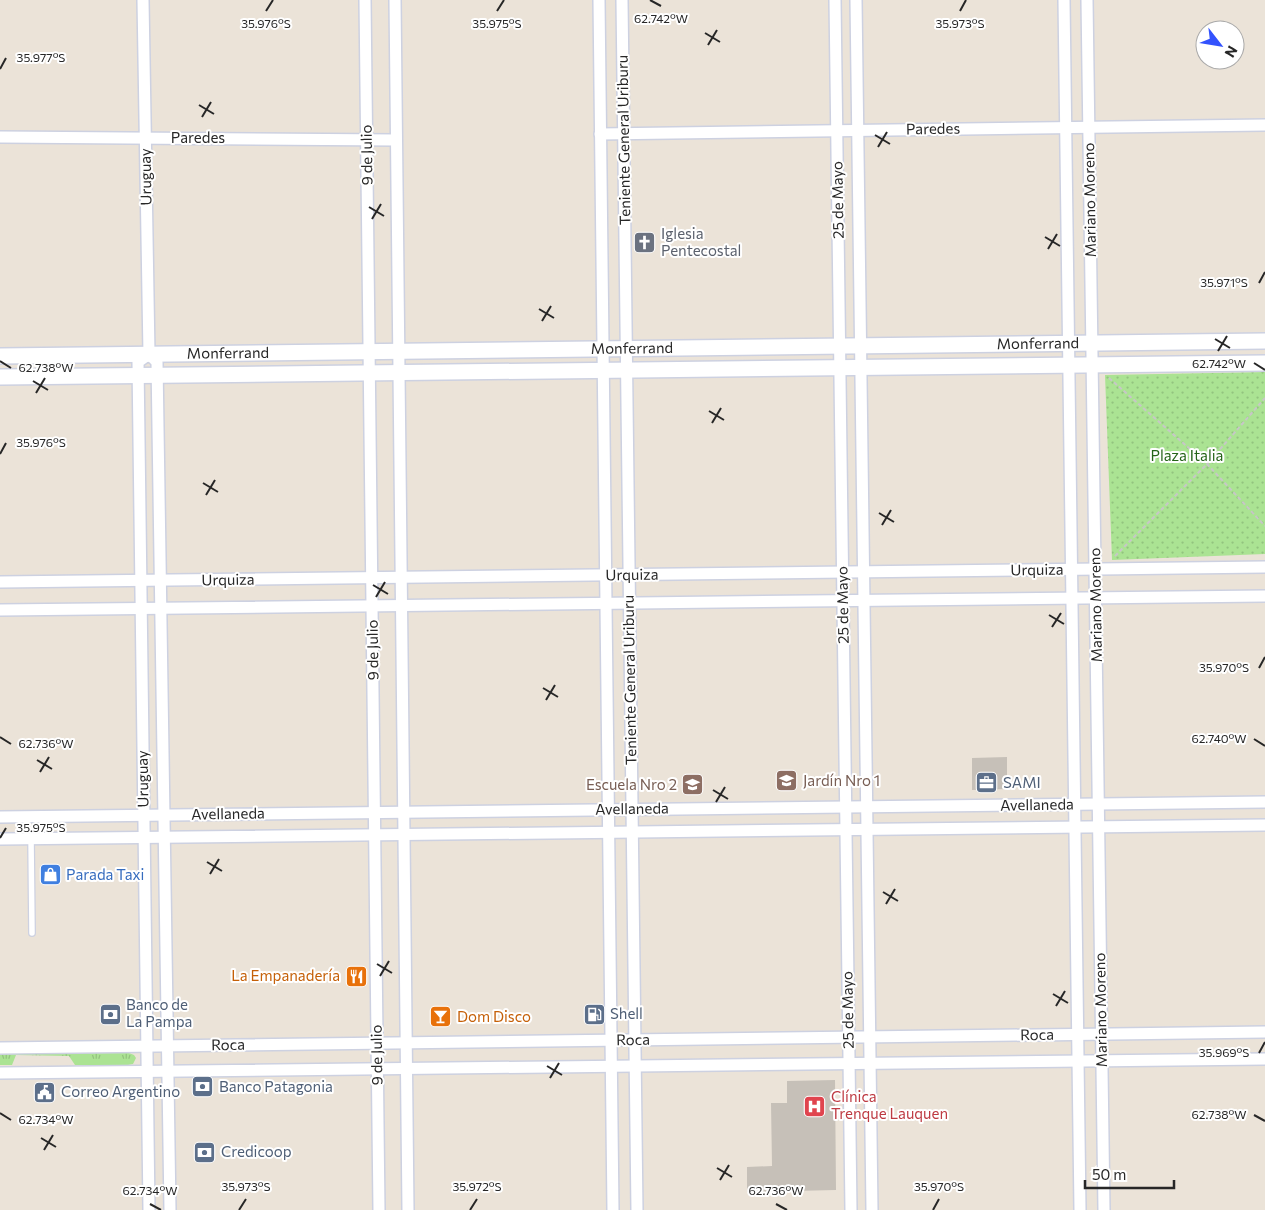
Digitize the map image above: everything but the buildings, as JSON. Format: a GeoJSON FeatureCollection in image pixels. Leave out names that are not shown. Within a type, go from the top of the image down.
{"type":"FeatureCollection","features":[{"type":"Feature","properties":{"kind":"street","name":"Uruguay"},"geometry":{"type":"LineString","coordinates":[[143,0],[150,354],[157,362],[158,375],[170,1210]]}},
{"type":"Feature","properties":{"kind":"street","name":"9 de Julio"},"geometry":{"type":"LineString","coordinates":[[365,0],[379,1210]]}},
{"type":"Feature","properties":{"kind":"street","name":"9 de Julio"},"geometry":{"type":"LineString","coordinates":[[395,0],[408,1210]]}},
{"type":"Feature","properties":{"kind":"street","name":"Teniente General Uriburu"},"geometry":{"type":"LineString","coordinates":[[599,0],[613,1210]]}},
{"type":"Feature","properties":{"kind":"street","name":"Teniente General Uriburu"},"geometry":{"type":"LineString","coordinates":[[622,0],[637,1210]]}},
{"type":"Feature","properties":{"kind":"street","name":"25 de Mayo"},"geometry":{"type":"LineString","coordinates":[[835,0],[851,1210]]}},
{"type":"Feature","properties":{"kind":"street","name":"25 de Mayo"},"geometry":{"type":"LineString","coordinates":[[856,0],[872,1210]]}},
{"type":"Feature","properties":{"kind":"street","name":"Mariano Moreno"},"geometry":{"type":"LineString","coordinates":[[1064,0],[1080,1210]]}},
{"type":"Feature","properties":{"kind":"street","name":"Mariano Moreno"},"geometry":{"type":"LineString","coordinates":[[1087,0],[1104,1210]]}},
{"type":"Feature","properties":{"kind":"street","name":"Paredes"},"geometry":{"type":"LineString","coordinates":[[600,134],[1265,125]]}},
{"type":"Feature","properties":{"kind":"street","name":"Paredes"},"geometry":{"type":"LineString","coordinates":[[0,137],[396,140]]}},
{"type":"Feature","properties":{"kind":"street","name":"Monferrand"},"geometry":{"type":"LineString","coordinates":[[0,356],[1265,342]]}},
{"type":"Feature","properties":{"kind":"street","name":"Uruguay"},"geometry":{"type":"LineString","coordinates":[[149,1210],[138,362],[150,354]]}},
{"type":"Feature","properties":{"kind":"street","name":"Monferrand"},"geometry":{"type":"LineString","coordinates":[[0,377],[1265,363]]}},
{"type":"Feature","properties":{"kind":"street","name":"Urquiza"},"geometry":{"type":"LineString","coordinates":[[0,582],[1265,567]]}},
{"type":"Feature","properties":{"kind":"street","name":"Urquiza"},"geometry":{"type":"LineString","coordinates":[[0,610],[1265,596]]}},
{"type":"Feature","properties":{"kind":"street","name":"Avellaneda"},"geometry":{"type":"LineString","coordinates":[[0,817],[1265,802]]}},
{"type":"Feature","properties":{"kind":"street","name":"Avellaneda"},"geometry":{"type":"LineString","coordinates":[[0,839],[1265,825]]}},
{"type":"Feature","properties":{"kind":"street","name":"Roca"},"geometry":{"type":"LineString","coordinates":[[0,1048],[1265,1032]]}},
{"type":"Feature","properties":{"kind":"street","name":"Roca"},"geometry":{"type":"LineString","coordinates":[[0,1072],[1265,1059]]}},
{"type":"Feature","properties":{"kind":"lane"},"geometry":{"type":"LineString","coordinates":[[31,838],[32,933]]}},
{"type":"Feature","properties":{"kind":"path"},"geometry":{"type":"LineString","coordinates":[[1105,375],[1207,464],[1265,526]]}},
{"type":"Feature","properties":{"kind":"path"},"geometry":{"type":"LineString","coordinates":[[1112,560],[1207,464],[1265,398]]}},
{"type":"Feature","properties":{"kind":"green space","name":"Plaza Italia"},"geometry":{"type":"Polygon","coordinates":[[[1265,372],[1265,554],[1112,560],[1105,375],[1265,372]]]}},
{"type":"Feature","properties":{"kind":"green space"},"geometry":{"type":"Polygon","coordinates":[[[129,1053],[136,1058],[133,1064],[128,1065],[75,1065],[69,1056],[16,1055],[12,1065],[0,1065],[0,1054],[129,1053]]]}},
{"type":"Feature","properties":{"kind":"place","name":"Iglesia Pentecostal"},"geometry":{"type":"Point","coordinates":[645,243]}},
{"type":"Feature","properties":{"kind":"place","name":"Jardín Nro 1"},"geometry":{"type":"Point","coordinates":[787,781]}},
{"type":"Feature","properties":{"kind":"place","name":"SAMI"},"geometry":{"type":"Point","coordinates":[987,783]}},
{"type":"Feature","properties":{"kind":"place","name":"Escuela Nro 2"},"geometry":{"type":"Point","coordinates":[693,785]}},
{"type":"Feature","properties":{"kind":"place","name":"Parada Taxi"},"geometry":{"type":"Point","coordinates":[50,875]}},
{"type":"Feature","properties":{"kind":"place","name":"La Empanadería"},"geometry":{"type":"Point","coordinates":[356,976]}},
{"type":"Feature","properties":{"kind":"place","name":"Banco de La Pampa"},"geometry":{"type":"Point","coordinates":[110,1014]}},
{"type":"Feature","properties":{"kind":"place","name":"Shell"},"geometry":{"type":"Point","coordinates":[594,1014]}},
{"type":"Feature","properties":{"kind":"place","name":"Dom Disco"},"geometry":{"type":"Point","coordinates":[441,1017]}},
{"type":"Feature","properties":{"kind":"place","name":"Banco Patagonia"},"geometry":{"type":"Point","coordinates":[203,1087]}},
{"type":"Feature","properties":{"kind":"place","name":"Correo Argentino"},"geometry":{"type":"Point","coordinates":[45,1092]}},
{"type":"Feature","properties":{"kind":"place","name":"Clínica Trenque Lauquen"},"geometry":{"type":"Point","coordinates":[815,1106]}},
{"type":"Feature","properties":{"kind":"place","name":"Credicoop"},"geometry":{"type":"Point","coordinates":[205,1152]}}]}
